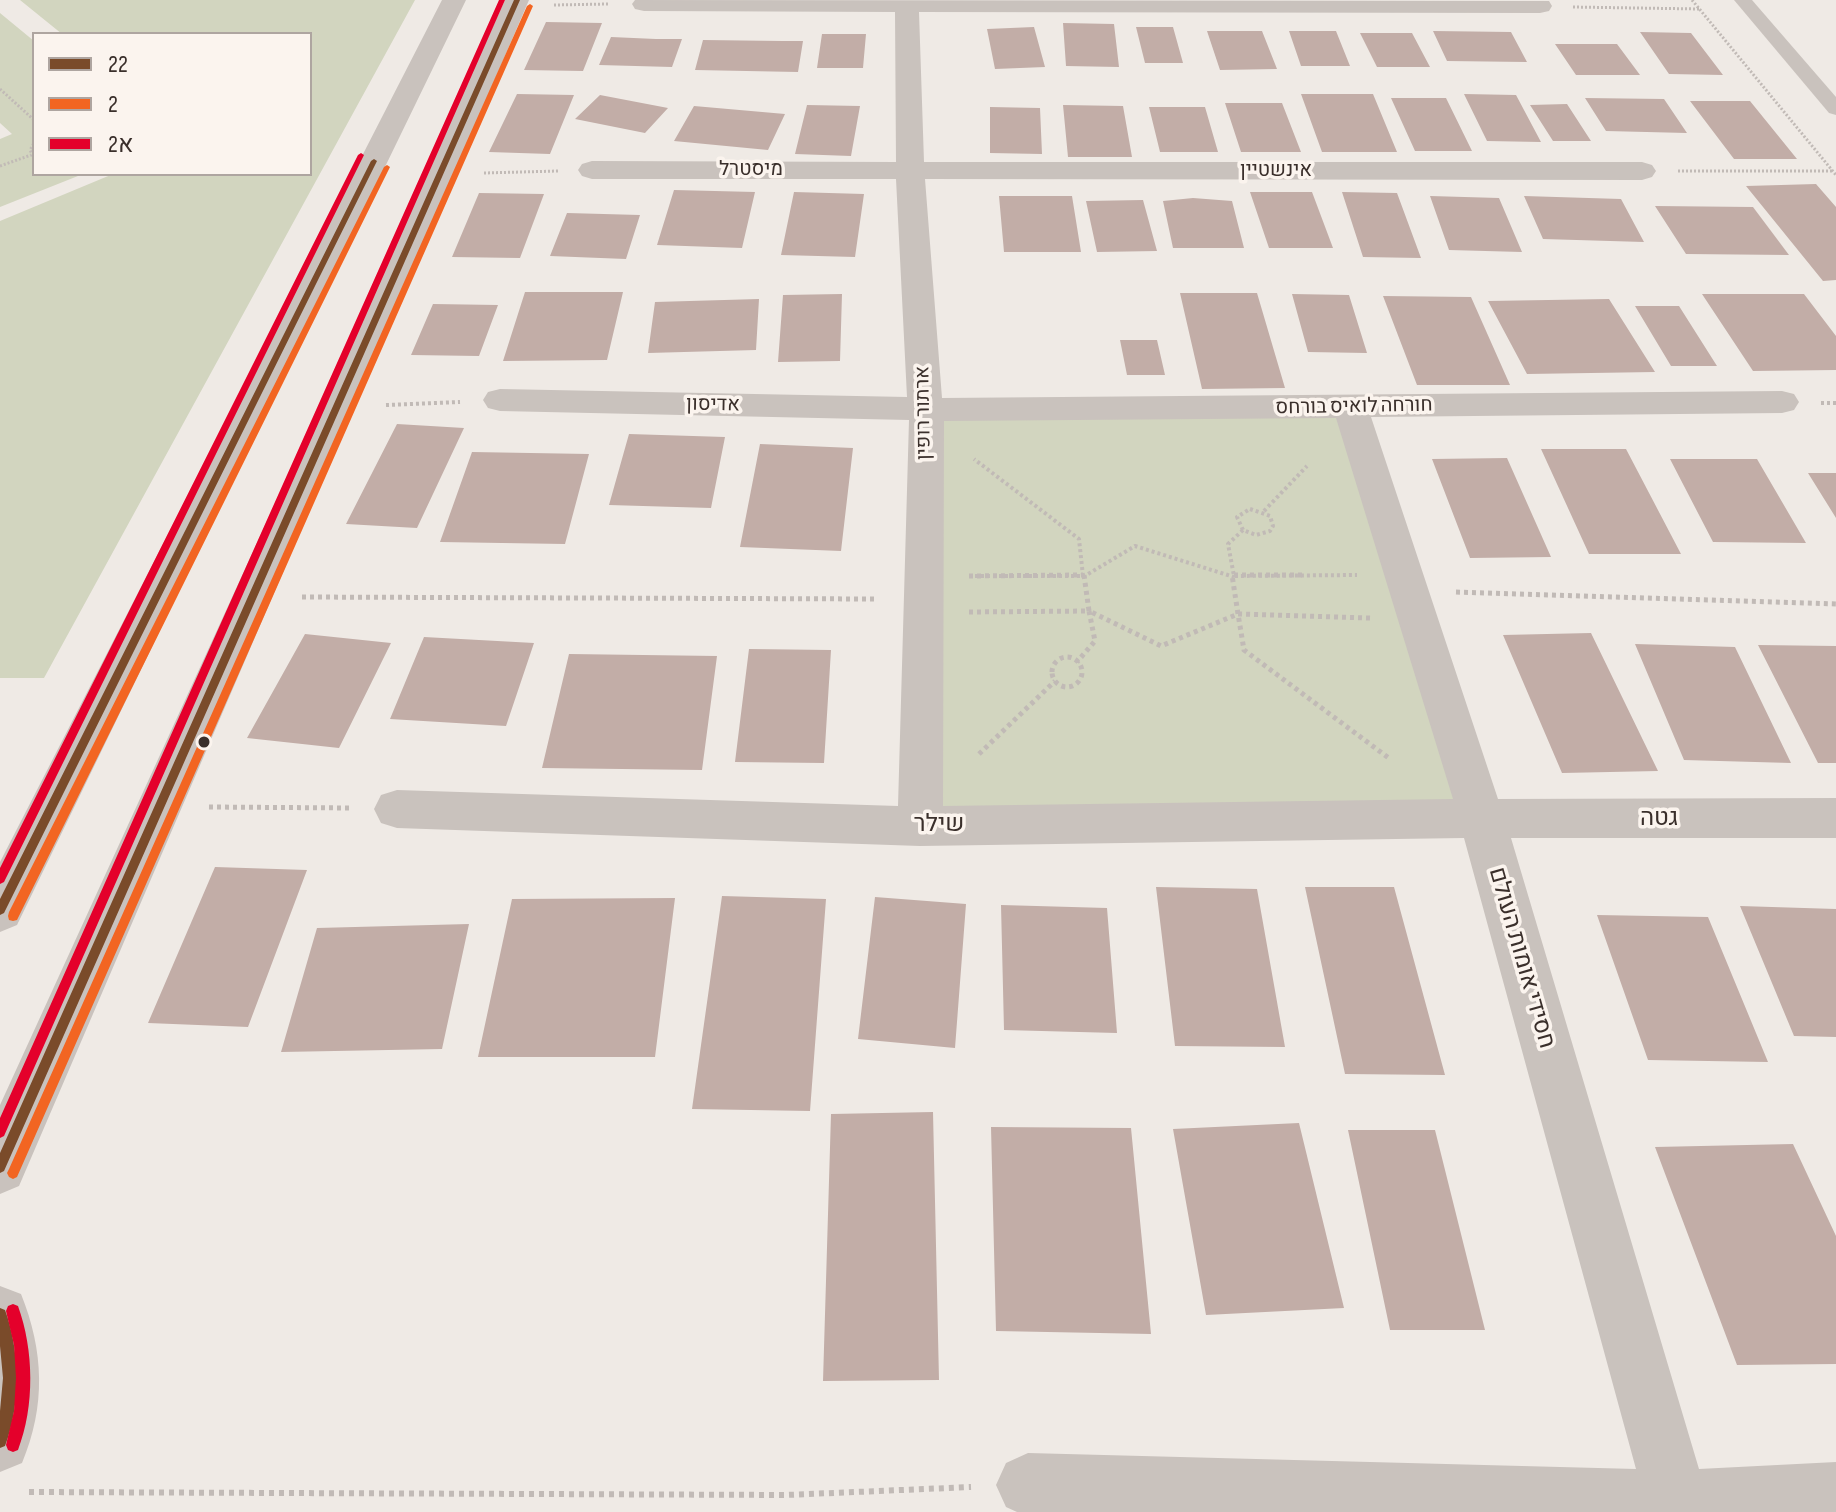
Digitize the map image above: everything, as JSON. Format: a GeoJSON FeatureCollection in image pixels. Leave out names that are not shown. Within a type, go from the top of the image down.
{"type":"FeatureCollection","features":[{"type":"Feature","properties":{"kind":"street"},"geometry":{"type":"LineString","coordinates":[[0,910],[454,0]]}},
{"type":"Feature","properties":{"kind":"street"},"geometry":{"type":"LineString","coordinates":[[0,1167],[533,2]]}},
{"type":"Feature","properties":{"kind":"street","name":"ארתור רופין"},"geometry":{"type":"LineString","coordinates":[[906,3],[910,171],[927,409],[920,826]]}},
{"type":"Feature","properties":{"kind":"street"},"geometry":{"type":"LineString","coordinates":[[644,4],[1540,6]]}},
{"type":"Feature","properties":{"kind":"street","name":"מיסטרל"},"geometry":{"type":"LineString","coordinates":[[592,170],[910,171]]}},
{"type":"Feature","properties":{"kind":"street","name":"אינשטיין"},"geometry":{"type":"LineString","coordinates":[[910,171],[1642,171]]}},
{"type":"Feature","properties":{"kind":"street","name":"אדיסון"},"geometry":{"type":"LineString","coordinates":[[500,400],[927,409]]}},
{"type":"Feature","properties":{"kind":"street","name":"חורחה לואיס בורחס"},"geometry":{"type":"LineString","coordinates":[[927,409],[1350,408],[1782,402]]}},
{"type":"Feature","properties":{"kind":"street","name":"חסידי אומות העולם"},"geometry":{"type":"LineString","coordinates":[[1350,408],[1482,819],[1679,1507]]}},
{"type":"Feature","properties":{"kind":"street","name":"שילר"},"geometry":{"type":"LineString","coordinates":[[397,809],[920,826],[1482,819]]}},
{"type":"Feature","properties":{"kind":"street","name":"גטה"},"geometry":{"type":"LineString","coordinates":[[1482,819],[1836,818]]}},
{"type":"Feature","properties":{"kind":"street"},"geometry":{"type":"LineString","coordinates":[[0,1315],[11,1366],[5,1426],[12,1466]]}},
{"type":"Feature","properties":{"kind":"street"},"geometry":{"type":"LineString","coordinates":[[1028,1485],[1679,1507],[1836,1494]]}},
{"type":"Feature","properties":{"kind":"lane"},"geometry":{"type":"LineString","coordinates":[[1743,0],[1836,109]]}},
{"type":"Feature","properties":{"kind":"path"},"geometry":{"type":"LineString","coordinates":[[1692,0],[1835,173]]}},
{"type":"Feature","properties":{"kind":"path"},"geometry":{"type":"LineString","coordinates":[[533,2],[644,4]]}},
{"type":"Feature","properties":{"kind":"path"},"geometry":{"type":"LineString","coordinates":[[1540,6],[1700,9]]}},
{"type":"Feature","properties":{"kind":"path"},"geometry":{"type":"LineString","coordinates":[[0,89],[32,118]]}},
{"type":"Feature","properties":{"kind":"path"},"geometry":{"type":"LineString","coordinates":[[0,166],[32,156]]}},
{"type":"Feature","properties":{"kind":"path"},"geometry":{"type":"LineString","coordinates":[[482,173],[592,170]]}},
{"type":"Feature","properties":{"kind":"path"},"geometry":{"type":"LineString","coordinates":[[1642,171],[1835,173]]}},
{"type":"Feature","properties":{"kind":"path"},"geometry":{"type":"LineString","coordinates":[[383,405],[500,400]]}},
{"type":"Feature","properties":{"kind":"path"},"geometry":{"type":"LineString","coordinates":[[974,459],[1079,539],[1095,641],[1077,662]]}},
{"type":"Feature","properties":{"kind":"path"},"geometry":{"type":"LineString","coordinates":[[1264,511],[1307,466]]}},
{"type":"Feature","properties":{"kind":"path"},"geometry":{"type":"LineString","coordinates":[[1250,509],[1264,511],[1273,521],[1270,531],[1256,535],[1243,530],[1237,521],[1239,514],[1250,509]]}},
{"type":"Feature","properties":{"kind":"path"},"geometry":{"type":"LineString","coordinates":[[1243,530],[1228,544],[1244,650],[1390,759]]}},
{"type":"Feature","properties":{"kind":"path"},"geometry":{"type":"LineString","coordinates":[[965,576],[1083,576],[1135,546],[1234,576],[1358,575]]}},
{"type":"Feature","properties":{"kind":"path"},"geometry":{"type":"LineString","coordinates":[[1455,592],[1836,604]]}},
{"type":"Feature","properties":{"kind":"path"},"geometry":{"type":"LineString","coordinates":[[294,597],[877,599]]}},
{"type":"Feature","properties":{"kind":"path"},"geometry":{"type":"LineString","coordinates":[[966,612],[1089,611],[1161,646],[1238,614],[1371,618]]}},
{"type":"Feature","properties":{"kind":"path"},"geometry":{"type":"LineString","coordinates":[[1064,659],[1077,662],[1083,671],[1080,680],[1070,685],[1055,681],[1050,673],[1053,664],[1064,659]]}},
{"type":"Feature","properties":{"kind":"path"},"geometry":{"type":"LineString","coordinates":[[979,754],[1055,681]]}},
{"type":"Feature","properties":{"kind":"path"},"geometry":{"type":"LineString","coordinates":[[199,807],[397,809]]}},
{"type":"Feature","properties":{"kind":"path"},"geometry":{"type":"LineString","coordinates":[[12,1466],[786,1495],[1028,1485]]}},
{"type":"Feature","properties":{"kind":"green space"},"geometry":{"type":"Polygon","coordinates":[[[20,0],[415,0],[44,678],[0,678],[0,221],[108,176],[312,176],[312,32],[60,32],[20,0]]]}},
{"type":"Feature","properties":{"kind":"green space"},"geometry":{"type":"Polygon","coordinates":[[[0,13],[32,39],[32,176],[78,176],[0,207],[0,139],[12,134],[0,123],[0,13]]]}},
{"type":"Feature","properties":{"kind":"green space"},"geometry":{"type":"Polygon","coordinates":[[[1350,408],[1482,819],[920,826],[927,409],[1350,408]]]}},
{"type":"Feature","properties":{"kind":"building"},"geometry":{"type":"Polygon","coordinates":[[[546,22],[602,23],[583,71],[524,70],[546,22]]]}},
{"type":"Feature","properties":{"kind":"building"},"geometry":{"type":"Polygon","coordinates":[[[1063,23],[1114,24],[1119,67],[1066,66],[1063,23]]]}},
{"type":"Feature","properties":{"kind":"building"},"geometry":{"type":"Polygon","coordinates":[[[1034,27],[1045,67],[995,69],[987,29],[1034,27]]]}},
{"type":"Feature","properties":{"kind":"building"},"geometry":{"type":"Polygon","coordinates":[[[1136,27],[1173,27],[1183,63],[1145,63],[1136,27]]]}},
{"type":"Feature","properties":{"kind":"building"},"geometry":{"type":"Polygon","coordinates":[[[1207,31],[1262,31],[1277,69],[1220,70],[1207,31]]]}},
{"type":"Feature","properties":{"kind":"building"},"geometry":{"type":"Polygon","coordinates":[[[1289,31],[1336,31],[1350,66],[1301,66],[1289,31]]]}},
{"type":"Feature","properties":{"kind":"building"},"geometry":{"type":"Polygon","coordinates":[[[1433,31],[1511,32],[1527,62],[1447,61],[1433,31]]]}},
{"type":"Feature","properties":{"kind":"building"},"geometry":{"type":"Polygon","coordinates":[[[1640,32],[1691,33],[1723,75],[1669,74],[1640,32]]]}},
{"type":"Feature","properties":{"kind":"building"},"geometry":{"type":"Polygon","coordinates":[[[1360,33],[1412,33],[1430,67],[1377,67],[1360,33]]]}},
{"type":"Feature","properties":{"kind":"building"},"geometry":{"type":"Polygon","coordinates":[[[822,34],[866,34],[863,68],[817,68],[822,34]]]}},
{"type":"Feature","properties":{"kind":"building"},"geometry":{"type":"Polygon","coordinates":[[[611,37],[682,39],[672,67],[599,65],[611,37]]]}},
{"type":"Feature","properties":{"kind":"building"},"geometry":{"type":"Polygon","coordinates":[[[703,40],[803,41],[798,72],[695,70],[703,40]]]}},
{"type":"Feature","properties":{"kind":"building"},"geometry":{"type":"Polygon","coordinates":[[[1555,44],[1617,44],[1640,75],[1576,75],[1555,44]]]}},
{"type":"Feature","properties":{"kind":"building"},"geometry":{"type":"Polygon","coordinates":[[[517,94],[574,95],[550,154],[489,152],[517,94]]]}},
{"type":"Feature","properties":{"kind":"building"},"geometry":{"type":"Polygon","coordinates":[[[1301,94],[1373,94],[1397,152],[1322,152],[1301,94]]]}},
{"type":"Feature","properties":{"kind":"building"},"geometry":{"type":"Polygon","coordinates":[[[1464,94],[1516,95],[1541,142],[1487,141],[1464,94]]]}},
{"type":"Feature","properties":{"kind":"building"},"geometry":{"type":"Polygon","coordinates":[[[600,95],[668,108],[645,133],[575,119],[600,95]]]}},
{"type":"Feature","properties":{"kind":"building"},"geometry":{"type":"Polygon","coordinates":[[[1391,98],[1446,98],[1472,151],[1415,151],[1391,98]]]}},
{"type":"Feature","properties":{"kind":"building"},"geometry":{"type":"Polygon","coordinates":[[[1585,98],[1664,99],[1687,133],[1606,131],[1585,98]]]}},
{"type":"Feature","properties":{"kind":"building"},"geometry":{"type":"Polygon","coordinates":[[[1690,101],[1750,101],[1797,159],[1734,159],[1690,101]]]}},
{"type":"Feature","properties":{"kind":"building"},"geometry":{"type":"Polygon","coordinates":[[[1225,103],[1282,103],[1301,152],[1241,152],[1225,103]]]}},
{"type":"Feature","properties":{"kind":"building"},"geometry":{"type":"Polygon","coordinates":[[[1567,104],[1591,141],[1553,141],[1530,105],[1567,104]]]}},
{"type":"Feature","properties":{"kind":"building"},"geometry":{"type":"Polygon","coordinates":[[[807,105],[860,106],[851,156],[795,154],[807,105]]]}},
{"type":"Feature","properties":{"kind":"building"},"geometry":{"type":"Polygon","coordinates":[[[1063,105],[1123,106],[1132,157],[1068,157],[1063,105]]]}},
{"type":"Feature","properties":{"kind":"building"},"geometry":{"type":"Polygon","coordinates":[[[694,106],[785,114],[768,150],[674,141],[694,106]]]}},
{"type":"Feature","properties":{"kind":"building"},"geometry":{"type":"Polygon","coordinates":[[[990,107],[1040,108],[1042,154],[990,153],[990,107]]]}},
{"type":"Feature","properties":{"kind":"building"},"geometry":{"type":"Polygon","coordinates":[[[1149,107],[1205,107],[1218,152],[1160,152],[1149,107]]]}},
{"type":"Feature","properties":{"kind":"building"},"geometry":{"type":"Polygon","coordinates":[[[1816,184],[1836,207],[1836,280],[1823,281],[1746,186],[1816,184]]]}},
{"type":"Feature","properties":{"kind":"building"},"geometry":{"type":"Polygon","coordinates":[[[674,190],[755,192],[742,248],[657,245],[674,190]]]}},
{"type":"Feature","properties":{"kind":"building"},"geometry":{"type":"Polygon","coordinates":[[[794,192],[864,194],[855,257],[781,255],[794,192]]]}},
{"type":"Feature","properties":{"kind":"building"},"geometry":{"type":"Polygon","coordinates":[[[1250,192],[1312,192],[1333,248],[1269,248],[1250,192]]]}},
{"type":"Feature","properties":{"kind":"building"},"geometry":{"type":"Polygon","coordinates":[[[1342,192],[1397,193],[1421,258],[1363,257],[1342,192]]]}},
{"type":"Feature","properties":{"kind":"building"},"geometry":{"type":"Polygon","coordinates":[[[479,193],[544,194],[520,258],[452,257],[479,193]]]}},
{"type":"Feature","properties":{"kind":"building"},"geometry":{"type":"Polygon","coordinates":[[[999,196],[1072,196],[1081,252],[1004,252],[999,196]]]}},
{"type":"Feature","properties":{"kind":"building"},"geometry":{"type":"Polygon","coordinates":[[[1430,196],[1499,198],[1522,252],[1449,250],[1430,196]]]}},
{"type":"Feature","properties":{"kind":"building"},"geometry":{"type":"Polygon","coordinates":[[[1524,196],[1621,199],[1644,242],[1543,239],[1524,196]]]}},
{"type":"Feature","properties":{"kind":"building"},"geometry":{"type":"Polygon","coordinates":[[[1193,198],[1232,201],[1244,248],[1173,248],[1163,201],[1193,198]]]}},
{"type":"Feature","properties":{"kind":"building"},"geometry":{"type":"Polygon","coordinates":[[[1143,200],[1157,251],[1097,252],[1086,201],[1143,200]]]}},
{"type":"Feature","properties":{"kind":"building"},"geometry":{"type":"Polygon","coordinates":[[[1655,206],[1753,207],[1789,255],[1686,254],[1655,206]]]}},
{"type":"Feature","properties":{"kind":"building"},"geometry":{"type":"Polygon","coordinates":[[[567,213],[640,215],[626,259],[550,256],[567,213]]]}},
{"type":"Feature","properties":{"kind":"building"},"geometry":{"type":"Polygon","coordinates":[[[525,292],[623,292],[607,360],[503,361],[525,292]]]}},
{"type":"Feature","properties":{"kind":"building"},"geometry":{"type":"Polygon","coordinates":[[[1180,293],[1257,293],[1285,388],[1202,389],[1180,293]]]}},
{"type":"Feature","properties":{"kind":"building"},"geometry":{"type":"Polygon","coordinates":[[[842,294],[840,361],[778,362],[783,295],[842,294]]]}},
{"type":"Feature","properties":{"kind":"building"},"geometry":{"type":"Polygon","coordinates":[[[1292,294],[1349,295],[1367,353],[1308,352],[1292,294]]]}},
{"type":"Feature","properties":{"kind":"building"},"geometry":{"type":"Polygon","coordinates":[[[1702,294],[1804,294],[1836,336],[1836,370],[1753,371],[1702,294]]]}},
{"type":"Feature","properties":{"kind":"building"},"geometry":{"type":"Polygon","coordinates":[[[1383,296],[1471,297],[1510,385],[1417,385],[1383,296]]]}},
{"type":"Feature","properties":{"kind":"building"},"geometry":{"type":"Polygon","coordinates":[[[759,299],[756,350],[648,353],[655,302],[759,299]]]}},
{"type":"Feature","properties":{"kind":"building"},"geometry":{"type":"Polygon","coordinates":[[[1609,299],[1655,372],[1527,374],[1488,301],[1609,299]]]}},
{"type":"Feature","properties":{"kind":"building"},"geometry":{"type":"Polygon","coordinates":[[[433,304],[498,305],[479,356],[411,355],[433,304]]]}},
{"type":"Feature","properties":{"kind":"building"},"geometry":{"type":"Polygon","coordinates":[[[1635,306],[1679,306],[1717,366],[1671,366],[1635,306]]]}},
{"type":"Feature","properties":{"kind":"building"},"geometry":{"type":"Polygon","coordinates":[[[1120,340],[1157,340],[1165,375],[1127,375],[1120,340]]]}},
{"type":"Feature","properties":{"kind":"building"},"geometry":{"type":"Polygon","coordinates":[[[397,424],[464,428],[417,528],[346,524],[397,424]]]}},
{"type":"Feature","properties":{"kind":"building"},"geometry":{"type":"Polygon","coordinates":[[[629,434],[725,437],[711,508],[609,505],[629,434]]]}},
{"type":"Feature","properties":{"kind":"building"},"geometry":{"type":"Polygon","coordinates":[[[760,444],[853,448],[841,551],[740,547],[760,444]]]}},
{"type":"Feature","properties":{"kind":"building"},"geometry":{"type":"Polygon","coordinates":[[[1541,449],[1626,449],[1681,554],[1589,554],[1541,449]]]}},
{"type":"Feature","properties":{"kind":"building"},"geometry":{"type":"Polygon","coordinates":[[[472,452],[589,454],[565,544],[440,542],[472,452]]]}},
{"type":"Feature","properties":{"kind":"building"},"geometry":{"type":"Polygon","coordinates":[[[1507,458],[1551,557],[1470,558],[1432,459],[1507,458]]]}},
{"type":"Feature","properties":{"kind":"building"},"geometry":{"type":"Polygon","coordinates":[[[1670,459],[1757,459],[1806,543],[1713,542],[1670,459]]]}},
{"type":"Feature","properties":{"kind":"building"},"geometry":{"type":"Polygon","coordinates":[[[1808,473],[1836,473],[1836,518],[1808,473]]]}},
{"type":"Feature","properties":{"kind":"building"},"geometry":{"type":"Polygon","coordinates":[[[1591,633],[1658,771],[1562,773],[1503,635],[1591,633]]]}},
{"type":"Feature","properties":{"kind":"building"},"geometry":{"type":"Polygon","coordinates":[[[305,634],[391,643],[339,748],[247,738],[305,634]]]}},
{"type":"Feature","properties":{"kind":"building"},"geometry":{"type":"Polygon","coordinates":[[[424,637],[534,643],[506,726],[390,719],[424,637]]]}},
{"type":"Feature","properties":{"kind":"building"},"geometry":{"type":"Polygon","coordinates":[[[1635,644],[1735,647],[1791,763],[1684,760],[1635,644]]]}},
{"type":"Feature","properties":{"kind":"building"},"geometry":{"type":"Polygon","coordinates":[[[1758,645],[1836,646],[1836,763],[1818,763],[1758,645]]]}},
{"type":"Feature","properties":{"kind":"building"},"geometry":{"type":"Polygon","coordinates":[[[749,649],[831,650],[824,763],[735,762],[749,649]]]}},
{"type":"Feature","properties":{"kind":"building"},"geometry":{"type":"Polygon","coordinates":[[[569,654],[717,656],[702,770],[542,768],[569,654]]]}},
{"type":"Feature","properties":{"kind":"building"},"geometry":{"type":"Polygon","coordinates":[[[215,867],[307,870],[248,1027],[148,1023],[215,867]]]}},
{"type":"Feature","properties":{"kind":"building"},"geometry":{"type":"Polygon","coordinates":[[[1156,887],[1257,889],[1285,1047],[1175,1046],[1156,887]]]}},
{"type":"Feature","properties":{"kind":"building"},"geometry":{"type":"Polygon","coordinates":[[[1305,887],[1394,887],[1445,1075],[1345,1074],[1305,887]]]}},
{"type":"Feature","properties":{"kind":"building"},"geometry":{"type":"Polygon","coordinates":[[[722,896],[826,899],[810,1111],[692,1109],[722,896]]]}},
{"type":"Feature","properties":{"kind":"building"},"geometry":{"type":"Polygon","coordinates":[[[875,897],[966,904],[955,1048],[858,1039],[875,897]]]}},
{"type":"Feature","properties":{"kind":"building"},"geometry":{"type":"Polygon","coordinates":[[[675,898],[655,1057],[478,1057],[512,899],[675,898]]]}},
{"type":"Feature","properties":{"kind":"building"},"geometry":{"type":"Polygon","coordinates":[[[1001,905],[1107,908],[1117,1033],[1004,1030],[1001,905]]]}},
{"type":"Feature","properties":{"kind":"building"},"geometry":{"type":"Polygon","coordinates":[[[1740,906],[1836,909],[1836,1037],[1794,1036],[1740,906]]]}},
{"type":"Feature","properties":{"kind":"building"},"geometry":{"type":"Polygon","coordinates":[[[1597,915],[1708,917],[1768,1062],[1648,1060],[1597,915]]]}},
{"type":"Feature","properties":{"kind":"building"},"geometry":{"type":"Polygon","coordinates":[[[469,924],[442,1049],[281,1052],[317,928],[469,924]]]}},
{"type":"Feature","properties":{"kind":"building"},"geometry":{"type":"Polygon","coordinates":[[[933,1112],[939,1380],[823,1381],[831,1114],[933,1112]]]}},
{"type":"Feature","properties":{"kind":"building"},"geometry":{"type":"Polygon","coordinates":[[[1299,1123],[1344,1308],[1206,1315],[1173,1129],[1299,1123]]]}},
{"type":"Feature","properties":{"kind":"building"},"geometry":{"type":"Polygon","coordinates":[[[991,1127],[1131,1128],[1151,1334],[996,1331],[991,1127]]]}},
{"type":"Feature","properties":{"kind":"building"},"geometry":{"type":"Polygon","coordinates":[[[1348,1130],[1435,1130],[1485,1330],[1390,1330],[1348,1130]]]}},
{"type":"Feature","properties":{"kind":"building"},"geometry":{"type":"Polygon","coordinates":[[[1793,1144],[1836,1236],[1836,1364],[1737,1365],[1655,1147],[1793,1144]]]}},
{"type":"Feature","properties":{"kind":"transit line","name":"2א"},"geometry":{"type":"LineString","coordinates":[[0,1132],[502,0]]}},
{"type":"Feature","properties":{"kind":"transit line","name":"22"},"geometry":{"type":"LineString","coordinates":[[0,1167],[517,0]]}},
{"type":"Feature","properties":{"kind":"transit line","name":"2"},"geometry":{"type":"LineString","coordinates":[[13,1173],[530,6]]}},
{"type":"Feature","properties":{"kind":"transit line","name":"2א"},"geometry":{"type":"LineString","coordinates":[[0,879],[361,155]]}},
{"type":"Feature","properties":{"kind":"transit line","name":"22"},"geometry":{"type":"LineString","coordinates":[[0,910],[374,161]]}},
{"type":"Feature","properties":{"kind":"transit line","name":"2"},"geometry":{"type":"LineString","coordinates":[[13,916],[387,167]]}},
{"type":"Feature","properties":{"kind":"transit line","name":"2א"},"geometry":{"type":"LineString","coordinates":[[13,1311],[22,1361],[23,1395],[13,1445]]}},
{"type":"Feature","properties":{"kind":"transit line","name":"22"},"geometry":{"type":"LineString","coordinates":[[0,1315],[7,1346],[9,1378],[7,1410],[0,1441]]}}]}
